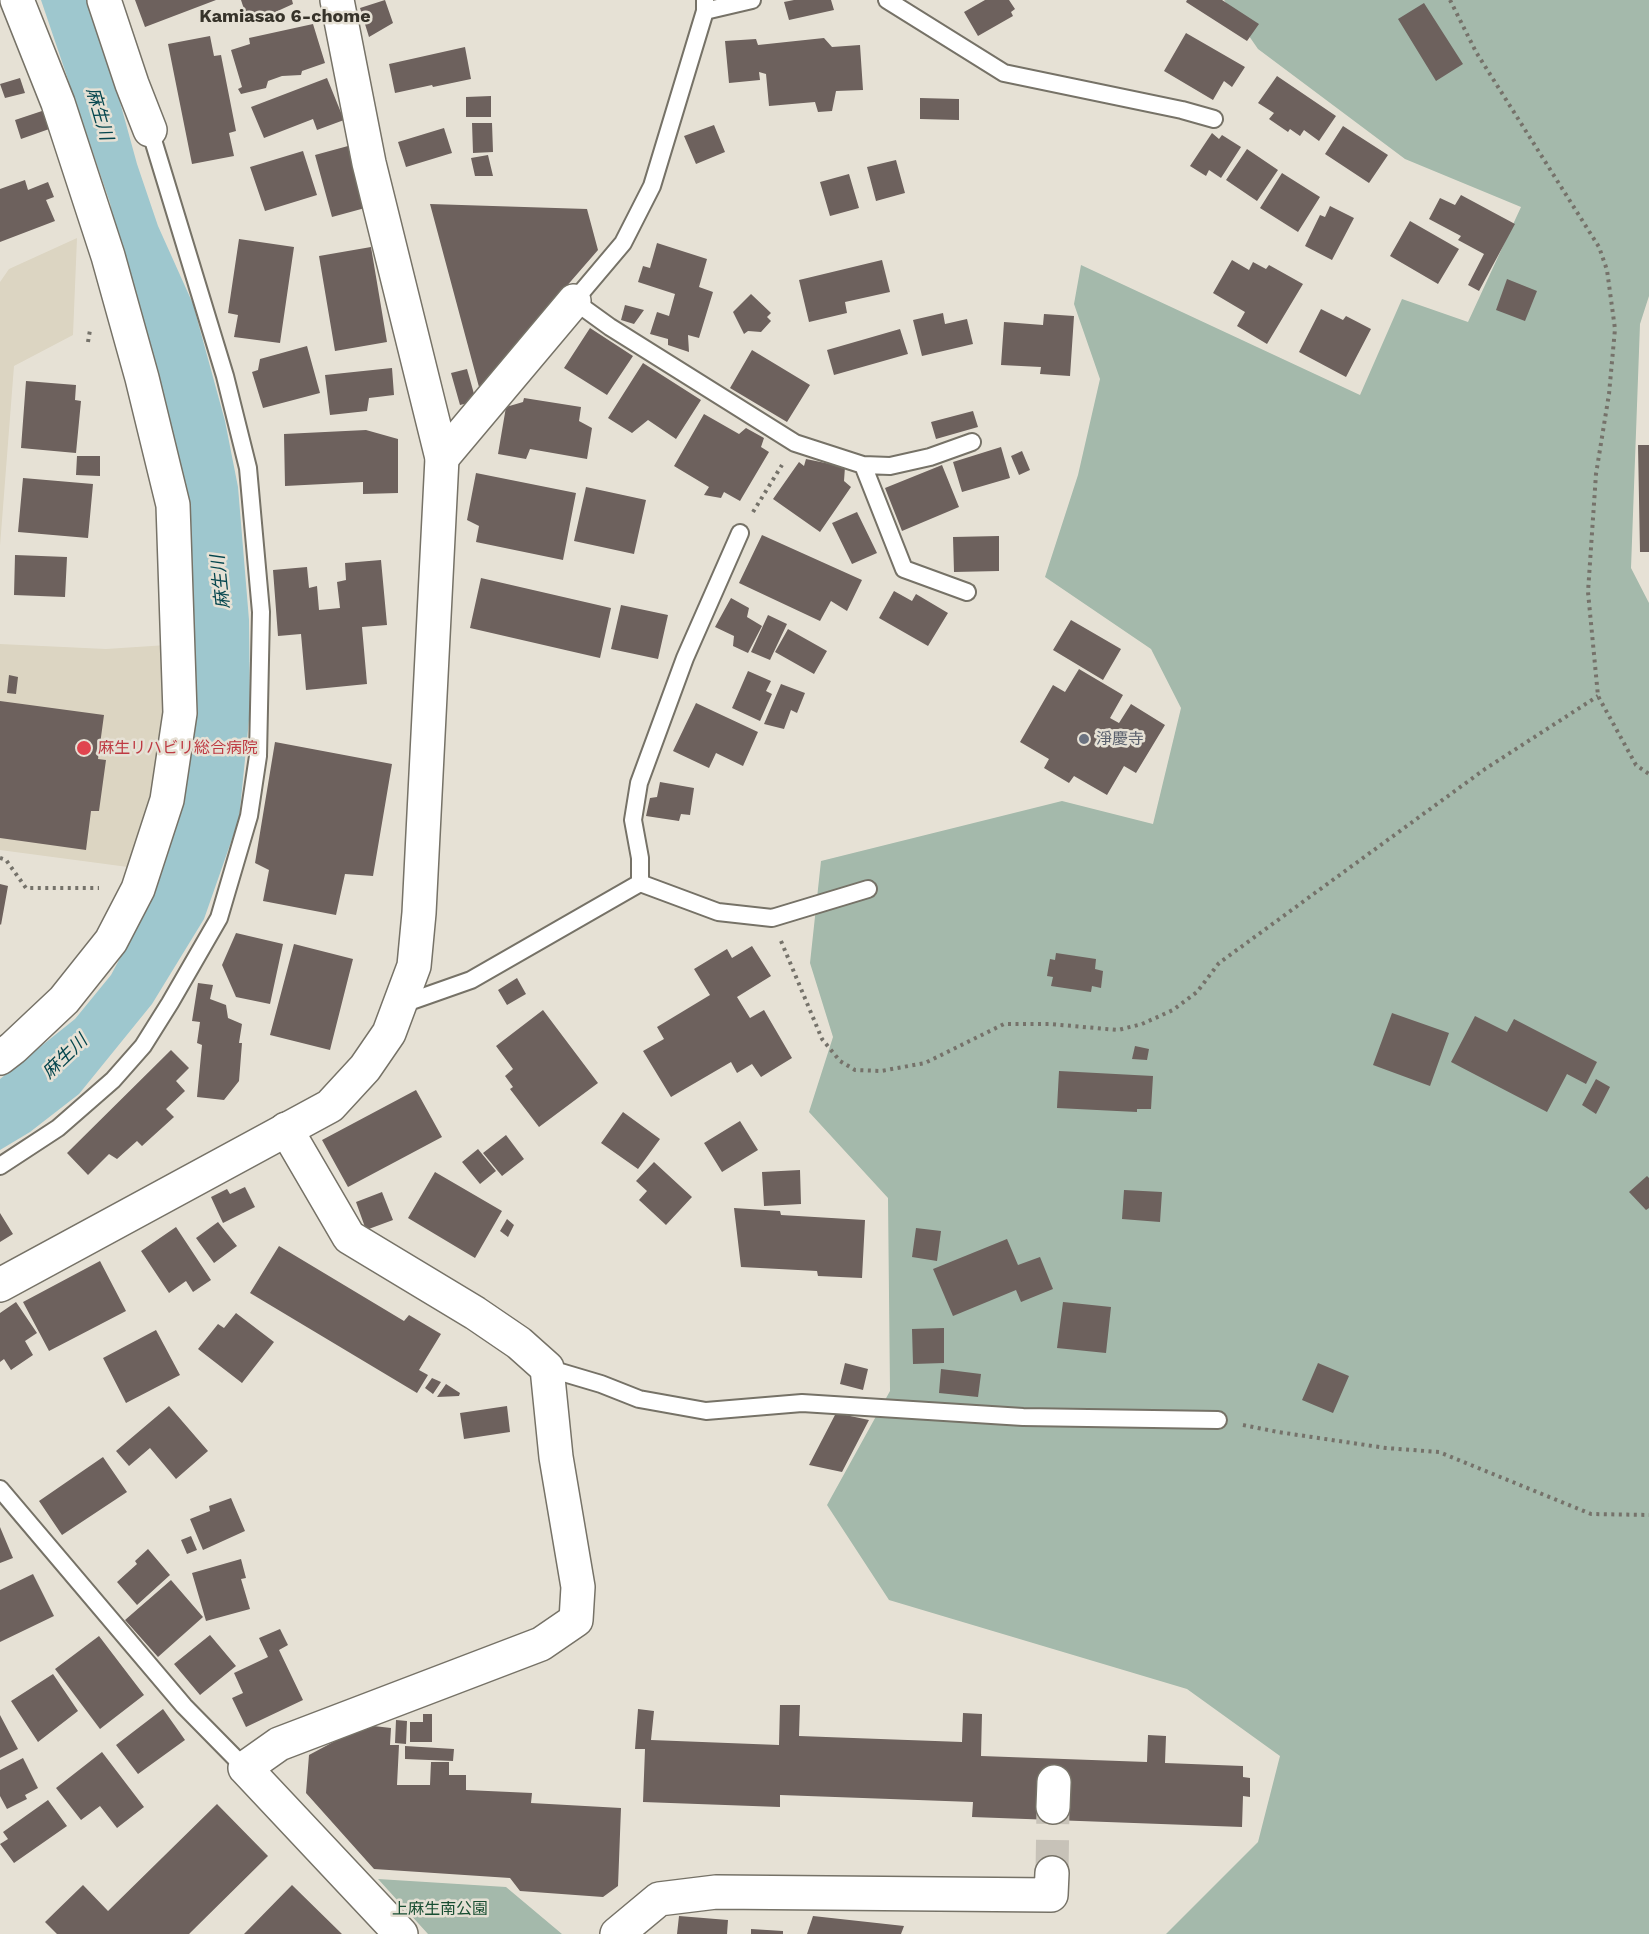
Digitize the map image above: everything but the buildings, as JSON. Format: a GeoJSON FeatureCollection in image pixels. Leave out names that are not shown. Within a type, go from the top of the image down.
{"type":"FeatureCollection","features":[{"type":"Feature","properties":{"kind":"street"},"geometry":{"type":"LineString","coordinates":[[0,1058],[64,1000],[111,941],[138,889],[167,800],[180,713],[173,505],[142,378],[108,256],[58,103],[17,0]]}},
{"type":"Feature","properties":{"kind":"street"},"geometry":{"type":"LineString","coordinates":[[104,0],[150,130]]}},
{"type":"Feature","properties":{"kind":"street"},"geometry":{"type":"LineString","coordinates":[[0,1285],[330,1106],[365,1068],[389,1033],[414,966],[419,913],[442,458],[369,163],[337,0]]}},
{"type":"Feature","properties":{"kind":"street"},"geometry":{"type":"LineString","coordinates":[[442,458],[574,302]]}},
{"type":"Feature","properties":{"kind":"street"},"geometry":{"type":"LineString","coordinates":[[286,1129],[349,1237],[474,1313],[519,1343],[547,1368],[556,1457],[578,1587],[576,1620],[541,1644],[279,1744],[245,1768],[401,1934]]}},
{"type":"Feature","properties":{"kind":"street"},"geometry":{"type":"LineString","coordinates":[[617,1934],[659,1899],[716,1892],[1051,1895],[1052,1873]]}},
{"type":"Feature","properties":{"kind":"lane"},"geometry":{"type":"LineString","coordinates":[[753,0],[705,5],[652,186],[623,243],[574,302],[795,443],[863,465],[890,466],[930,457],[972,442]]}},
{"type":"Feature","properties":{"kind":"lane"},"geometry":{"type":"LineString","coordinates":[[887,0],[1004,73],[1182,110],[1214,119]]}},
{"type":"Feature","properties":{"kind":"lane"},"geometry":{"type":"LineString","coordinates":[[0,1166],[58,1128],[113,1080],[143,1046],[219,918],[249,816],[258,756],[261,612],[248,468],[225,376],[150,130]]}},
{"type":"Feature","properties":{"kind":"lane"},"geometry":{"type":"LineString","coordinates":[[863,465],[904,569],[967,592]]}},
{"type":"Feature","properties":{"kind":"lane"},"geometry":{"type":"LineString","coordinates":[[640,883],[640,858],[633,820],[639,783],[685,658],[740,533]]}},
{"type":"Feature","properties":{"kind":"lane"},"geometry":{"type":"LineString","coordinates":[[399,1005],[471,980],[640,883]]}},
{"type":"Feature","properties":{"kind":"lane"},"geometry":{"type":"LineString","coordinates":[[640,883],[718,912],[772,918],[868,889]]}},
{"type":"Feature","properties":{"kind":"lane"},"geometry":{"type":"LineString","coordinates":[[547,1368],[601,1384],[639,1399],[706,1412],[802,1403],[1023,1418],[1218,1420]]}},
{"type":"Feature","properties":{"kind":"lane"},"geometry":{"type":"LineString","coordinates":[[0,1489],[184,1706],[245,1768]]}},
{"type":"Feature","properties":{"kind":"path"},"geometry":{"type":"LineString","coordinates":[[1450,0],[1476,52],[1599,248],[1607,270],[1615,329],[1609,394],[1596,474],[1588,592],[1598,696],[1636,765],[1649,774]]}},
{"type":"Feature","properties":{"kind":"path"},"geometry":{"type":"LineString","coordinates":[[740,533],[795,443]]}},
{"type":"Feature","properties":{"kind":"path"},"geometry":{"type":"LineString","coordinates":[[772,918],[822,1039],[840,1061],[855,1070],[881,1071],[925,1063],[1004,1024],[1050,1024],[1118,1030],[1142,1024],[1173,1010],[1197,992],[1219,963],[1485,769],[1598,696]]}},
{"type":"Feature","properties":{"kind":"path"},"geometry":{"type":"LineString","coordinates":[[0,858],[6,860],[26,888],[138,889]]}},
{"type":"Feature","properties":{"kind":"path"},"geometry":{"type":"LineString","coordinates":[[1218,1420],[1288,1434],[1386,1448],[1439,1452],[1591,1514],[1649,1515]]}},
{"type":"Feature","properties":{"kind":"shaded area"},"geometry":{"type":"Polygon","coordinates":[[[77,238],[73,335],[14,366],[0,546],[0,282],[9,269],[77,238]]]}},
{"type":"Feature","properties":{"kind":"shaded area","name":"麻生リハビリ総合病院"},"geometry":{"type":"Polygon","coordinates":[[[0,644],[106,649],[167,645],[169,703],[143,869],[0,850],[0,644]]]}},
{"type":"Feature","properties":{"kind":"green space"},"geometry":{"type":"Polygon","coordinates":[[[1224,0],[1649,0],[1649,296],[1640,324],[1631,568],[1649,603],[1649,1934],[1166,1934],[1258,1842],[1280,1756],[1187,1689],[889,1600],[827,1505],[890,1391],[888,1198],[809,1112],[833,1037],[810,963],[821,861],[1062,801],[1153,824],[1181,708],[1151,649],[1045,577],[1078,475],[1100,379],[1074,304],[1081,265],[1360,395],[1402,299],[1468,322],[1521,207],[1405,159],[1258,49],[1224,0]]]}},
{"type":"Feature","properties":{"kind":"green space","name":"上麻生南公園"},"geometry":{"type":"Polygon","coordinates":[[[378,1879],[506,1887],[562,1934],[428,1934],[378,1879]]]}},
{"type":"Feature","properties":{"kind":"water","name":"麻生川"},"geometry":{"type":"Polygon","coordinates":[[[41,0],[92,0],[137,164],[158,226],[193,304],[225,421],[238,487],[249,620],[250,710],[239,819],[204,919],[152,1004],[79,1094],[30,1132],[0,1150],[0,1079],[75,1019],[111,975],[153,896],[184,797],[191,754],[193,614],[185,518],[171,424],[139,333],[110,203],[41,0]]]}},
{"type":"Feature","properties":{"kind":"tunnel"},"geometry":{"type":"LineString","coordinates":[[1052,1873],[1053,1807]]}},
{"type":"Feature","properties":{"kind":"place","name":"淨慶寺"},"geometry":{"type":"Point","coordinates":[1084,739]}},
{"type":"Feature","properties":{"kind":"place","name":"麻生リハビリ総合病院"},"geometry":{"type":"Point","coordinates":[84,748]}},
{"type":"Feature","properties":{"kind":"district","name":"Kamiasao 6-chome"},"geometry":{"type":"Point","coordinates":[285,17]}}]}
